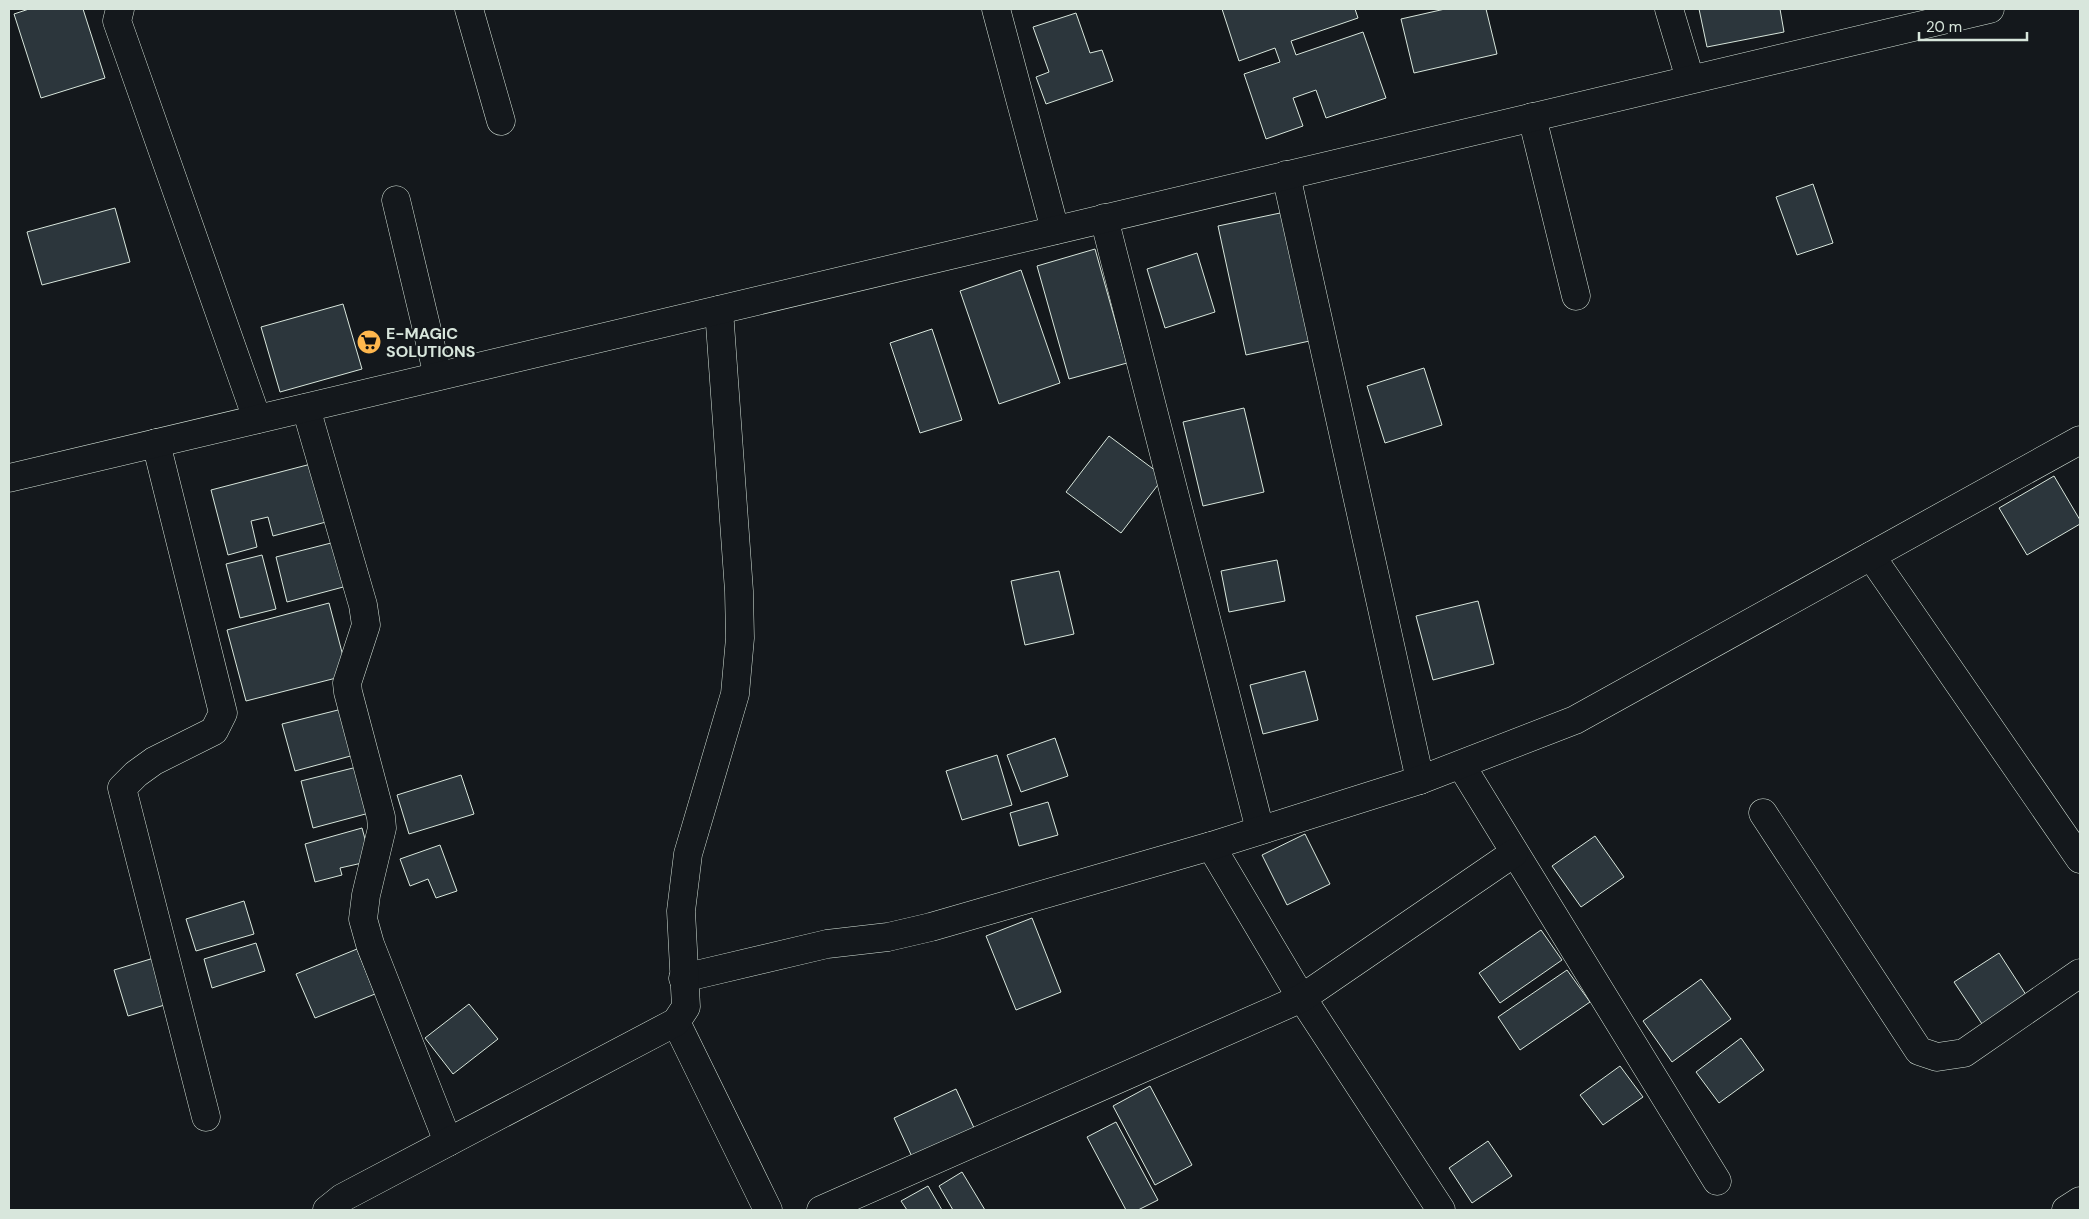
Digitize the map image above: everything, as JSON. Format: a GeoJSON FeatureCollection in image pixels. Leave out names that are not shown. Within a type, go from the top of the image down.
{"type":"FeatureCollection","features":[{"type":"Feature","properties":{"kind":"street"},"geometry":{"type":"LineString","coordinates":[[120,9],[117,21],[257,419]]}},
{"type":"Feature","properties":{"kind":"street"},"geometry":{"type":"LineString","coordinates":[[469,9],[502,121]]}},
{"type":"Feature","properties":{"kind":"street"},"geometry":{"type":"LineString","coordinates":[[996,9],[1055,230]]}},
{"type":"Feature","properties":{"kind":"street"},"geometry":{"type":"LineString","coordinates":[[1669,9],[1690,80]]}},
{"type":"Feature","properties":{"kind":"street"},"geometry":{"type":"LineString","coordinates":[[9,478],[1990,9]]}},
{"type":"Feature","properties":{"kind":"street"},"geometry":{"type":"LineString","coordinates":[[1532,117],[1576,296]]}},
{"type":"Feature","properties":{"kind":"street"},"geometry":{"type":"LineString","coordinates":[[1286,175],[1420,780]]}},
{"type":"Feature","properties":{"kind":"street"},"geometry":{"type":"LineString","coordinates":[[396,200],[438,376]]}},
{"type":"Feature","properties":{"kind":"street"},"geometry":{"type":"LineString","coordinates":[[1104,218],[1260,830]]}},
{"type":"Feature","properties":{"kind":"street"},"geometry":{"type":"LineString","coordinates":[[327,1210],[342,1198],[676,1022],[686,1007],[681,911],[688,854],[735,694],[740,638],[719,310]]}},
{"type":"Feature","properties":{"kind":"street"},"geometry":{"type":"LineString","coordinates":[[306,408],[363,605],[366,625],[347,683],[381,817],[382,828],[366,895],[363,919],[370,944],[448,1142]]}},
{"type":"Feature","properties":{"kind":"street"},"geometry":{"type":"LineString","coordinates":[[683,978],[827,944],[888,937],[931,927],[1211,846],[1461,766],[1575,720],[2080,440]]}},
{"type":"Feature","properties":{"kind":"street"},"geometry":{"type":"LineString","coordinates":[[156,443],[223,713],[214,731],[154,761],[136,774],[122,788],[206,1117]]}},
{"type":"Feature","properties":{"kind":"street"},"geometry":{"type":"LineString","coordinates":[[1870,556],[2080,859]]}},
{"type":"Feature","properties":{"kind":"street"},"geometry":{"type":"LineString","coordinates":[[1461,766],[1717,1181]]}},
{"type":"Feature","properties":{"kind":"street"},"geometry":{"type":"LineString","coordinates":[[1763,812],[1919,1051],[1937,1057],[1964,1053],[2080,973]]}},
{"type":"Feature","properties":{"kind":"street"},"geometry":{"type":"LineString","coordinates":[[1211,846],[1302,998],[1440,1210]]}},
{"type":"Feature","properties":{"kind":"street"},"geometry":{"type":"LineString","coordinates":[[821,1210],[1302,998],[1514,853]]}},
{"type":"Feature","properties":{"kind":"street"},"geometry":{"type":"LineString","coordinates":[[676,1022],[768,1210]]}},
{"type":"Feature","properties":{"kind":"street"},"geometry":{"type":"LineString","coordinates":[[2066,1210],[2080,1201]]}},
{"type":"Feature","properties":{"kind":"building"},"geometry":{"type":"Polygon","coordinates":[[[29,9],[83,9],[105,78],[41,98],[14,14],[29,9]]]}},
{"type":"Feature","properties":{"kind":"building"},"geometry":{"type":"Polygon","coordinates":[[[1222,9],[1355,9],[1358,18],[1291,41],[1296,55],[1363,32],[1386,98],[1326,118],[1316,90],[1293,98],[1303,126],[1266,139],[1244,74],[1280,62],[1275,48],[1239,61],[1222,9]]]}},
{"type":"Feature","properties":{"kind":"building"},"geometry":{"type":"Polygon","coordinates":[[[1445,9],[1486,9],[1497,54],[1414,73],[1401,19],[1445,9]]]}},
{"type":"Feature","properties":{"kind":"building"},"geometry":{"type":"Polygon","coordinates":[[[1699,9],[1780,9],[1784,32],[1707,47],[1699,9]]]}},
{"type":"Feature","properties":{"kind":"building"},"geometry":{"type":"Polygon","coordinates":[[[1076,13],[1090,53],[1102,50],[1113,81],[1046,104],[1036,77],[1049,72],[1033,27],[1076,13]]]}},
{"type":"Feature","properties":{"kind":"building"},"geometry":{"type":"Polygon","coordinates":[[[1813,184],[1833,243],[1797,255],[1776,197],[1813,184]]]}},
{"type":"Feature","properties":{"kind":"building"},"geometry":{"type":"Polygon","coordinates":[[[115,208],[130,262],[42,285],[27,232],[115,208]]]}},
{"type":"Feature","properties":{"kind":"building"},"geometry":{"type":"Polygon","coordinates":[[[1285,212],[1314,340],[1246,355],[1218,226],[1285,212]]]}},
{"type":"Feature","properties":{"kind":"building"},"geometry":{"type":"Polygon","coordinates":[[[1095,249],[1127,363],[1069,379],[1037,266],[1095,249]]]}},
{"type":"Feature","properties":{"kind":"building"},"geometry":{"type":"Polygon","coordinates":[[[1197,253],[1215,312],[1165,328],[1147,269],[1197,253]]]}},
{"type":"Feature","properties":{"kind":"building"},"geometry":{"type":"Polygon","coordinates":[[[1021,270],[1060,383],[999,404],[960,291],[1021,270]]]}},
{"type":"Feature","properties":{"kind":"building"},"geometry":{"type":"Polygon","coordinates":[[[343,304],[362,369],[280,392],[261,327],[343,304]]]}},
{"type":"Feature","properties":{"kind":"building"},"geometry":{"type":"Polygon","coordinates":[[[932,329],[962,420],[920,433],[890,343],[932,329]]]}},
{"type":"Feature","properties":{"kind":"building"},"geometry":{"type":"Polygon","coordinates":[[[1424,368],[1442,425],[1385,443],[1367,386],[1424,368]]]}},
{"type":"Feature","properties":{"kind":"building"},"geometry":{"type":"Polygon","coordinates":[[[1244,408],[1264,492],[1203,506],[1183,422],[1244,408]]]}},
{"type":"Feature","properties":{"kind":"building"},"geometry":{"type":"Polygon","coordinates":[[[1109,436],[1164,477],[1121,533],[1066,492],[1109,436]]]}},
{"type":"Feature","properties":{"kind":"building"},"geometry":{"type":"Polygon","coordinates":[[[311,464],[326,522],[273,536],[268,517],[251,521],[257,547],[228,555],[211,490],[311,464]]]}},
{"type":"Feature","properties":{"kind":"building"},"geometry":{"type":"Polygon","coordinates":[[[2054,476],[2080,520],[2080,524],[2027,555],[1999,508],[2054,476]]]}},
{"type":"Feature","properties":{"kind":"building"},"geometry":{"type":"Polygon","coordinates":[[[335,542],[347,586],[287,602],[276,557],[335,542]]]}},
{"type":"Feature","properties":{"kind":"building"},"geometry":{"type":"Polygon","coordinates":[[[262,555],[276,609],[240,618],[226,564],[262,555]]]}},
{"type":"Feature","properties":{"kind":"building"},"geometry":{"type":"Polygon","coordinates":[[[1277,560],[1285,601],[1229,612],[1221,571],[1277,560]]]}},
{"type":"Feature","properties":{"kind":"building"},"geometry":{"type":"Polygon","coordinates":[[[1059,571],[1074,634],[1025,645],[1011,581],[1059,571]]]}},
{"type":"Feature","properties":{"kind":"building"},"geometry":{"type":"Polygon","coordinates":[[[1478,601],[1494,664],[1433,680],[1416,616],[1478,601]]]}},
{"type":"Feature","properties":{"kind":"building"},"geometry":{"type":"Polygon","coordinates":[[[329,603],[348,675],[246,701],[227,630],[329,603]]]}},
{"type":"Feature","properties":{"kind":"building"},"geometry":{"type":"Polygon","coordinates":[[[1305,671],[1318,720],[1263,734],[1250,685],[1305,671]]]}},
{"type":"Feature","properties":{"kind":"building"},"geometry":{"type":"Polygon","coordinates":[[[346,708],[358,754],[295,771],[282,724],[346,708]]]}},
{"type":"Feature","properties":{"kind":"building"},"geometry":{"type":"Polygon","coordinates":[[[1055,738],[1068,776],[1021,792],[1007,755],[1055,738]]]}},
{"type":"Feature","properties":{"kind":"building"},"geometry":{"type":"Polygon","coordinates":[[[997,755],[1012,805],[962,820],[946,771],[997,755]]]}},
{"type":"Feature","properties":{"kind":"building"},"geometry":{"type":"Polygon","coordinates":[[[361,766],[373,812],[313,828],[301,781],[361,766]]]}},
{"type":"Feature","properties":{"kind":"building"},"geometry":{"type":"Polygon","coordinates":[[[461,775],[474,814],[409,834],[397,795],[461,775]]]}},
{"type":"Feature","properties":{"kind":"building"},"geometry":{"type":"Polygon","coordinates":[[[1048,802],[1058,835],[1019,846],[1010,813],[1048,802]]]}},
{"type":"Feature","properties":{"kind":"building"},"geometry":{"type":"Polygon","coordinates":[[[362,828],[371,861],[340,868],[342,875],[315,882],[305,844],[362,828]]]}},
{"type":"Feature","properties":{"kind":"building"},"geometry":{"type":"Polygon","coordinates":[[[1305,834],[1330,884],[1287,905],[1262,855],[1305,834]]]}},
{"type":"Feature","properties":{"kind":"building"},"geometry":{"type":"Polygon","coordinates":[[[1595,836],[1624,877],[1581,907],[1552,866],[1595,836]]]}},
{"type":"Feature","properties":{"kind":"building"},"geometry":{"type":"Polygon","coordinates":[[[440,845],[457,891],[436,898],[428,879],[410,886],[400,859],[440,845]]]}},
{"type":"Feature","properties":{"kind":"building"},"geometry":{"type":"Polygon","coordinates":[[[244,901],[254,934],[196,951],[186,919],[244,901]]]}},
{"type":"Feature","properties":{"kind":"building"},"geometry":{"type":"Polygon","coordinates":[[[1032,918],[1061,992],[1016,1010],[986,936],[1032,918]]]}},
{"type":"Feature","properties":{"kind":"building"},"geometry":{"type":"Polygon","coordinates":[[[1541,930],[1562,960],[1500,1003],[1479,973],[1541,930]]]}},
{"type":"Feature","properties":{"kind":"building"},"geometry":{"type":"Polygon","coordinates":[[[256,943],[265,971],[212,988],[204,959],[256,943]]]}},
{"type":"Feature","properties":{"kind":"building"},"geometry":{"type":"Polygon","coordinates":[[[357,949],[375,994],[315,1018],[296,974],[357,949]]]}},
{"type":"Feature","properties":{"kind":"building"},"geometry":{"type":"Polygon","coordinates":[[[1999,953],[2030,1001],[1986,1030],[1954,982],[1999,953]]]}},
{"type":"Feature","properties":{"kind":"building"},"geometry":{"type":"Polygon","coordinates":[[[154,958],[168,1004],[128,1016],[114,970],[154,958]]]}},
{"type":"Feature","properties":{"kind":"building"},"geometry":{"type":"Polygon","coordinates":[[[1567,970],[1590,1002],[1520,1050],[1498,1017],[1567,970]]]}},
{"type":"Feature","properties":{"kind":"building"},"geometry":{"type":"Polygon","coordinates":[[[1701,979],[1731,1019],[1672,1062],[1643,1021],[1701,979]]]}},
{"type":"Feature","properties":{"kind":"building"},"geometry":{"type":"Polygon","coordinates":[[[469,1004],[498,1039],[453,1074],[425,1038],[469,1004]]]}},
{"type":"Feature","properties":{"kind":"building"},"geometry":{"type":"Polygon","coordinates":[[[1741,1038],[1764,1070],[1719,1103],[1696,1072],[1741,1038]]]}},
{"type":"Feature","properties":{"kind":"building"},"geometry":{"type":"Polygon","coordinates":[[[1620,1066],[1643,1097],[1603,1125],[1580,1095],[1620,1066]]]}},
{"type":"Feature","properties":{"kind":"building"},"geometry":{"type":"Polygon","coordinates":[[[1150,1086],[1192,1165],[1155,1185],[1113,1106],[1150,1086]]]}},
{"type":"Feature","properties":{"kind":"building"},"geometry":{"type":"Polygon","coordinates":[[[956,1089],[975,1130],[913,1159],[894,1118],[956,1089]]]}},
{"type":"Feature","properties":{"kind":"building"},"geometry":{"type":"Polygon","coordinates":[[[1116,1122],[1158,1200],[1138,1210],[1126,1210],[1087,1137],[1116,1122]]]}},
{"type":"Feature","properties":{"kind":"building"},"geometry":{"type":"Polygon","coordinates":[[[1488,1141],[1512,1176],[1472,1203],[1449,1168],[1488,1141]]]}},
{"type":"Feature","properties":{"kind":"building"},"geometry":{"type":"Polygon","coordinates":[[[962,1172],[985,1210],[953,1210],[939,1186],[962,1172]]]}},
{"type":"Feature","properties":{"kind":"building"},"geometry":{"type":"Polygon","coordinates":[[[928,1186],[942,1210],[907,1210],[901,1201],[928,1186]]]}},
{"type":"Feature","properties":{"kind":"place","name":"E-MAGIC SOLUTIONS"},"geometry":{"type":"Point","coordinates":[369,342]}}]}
